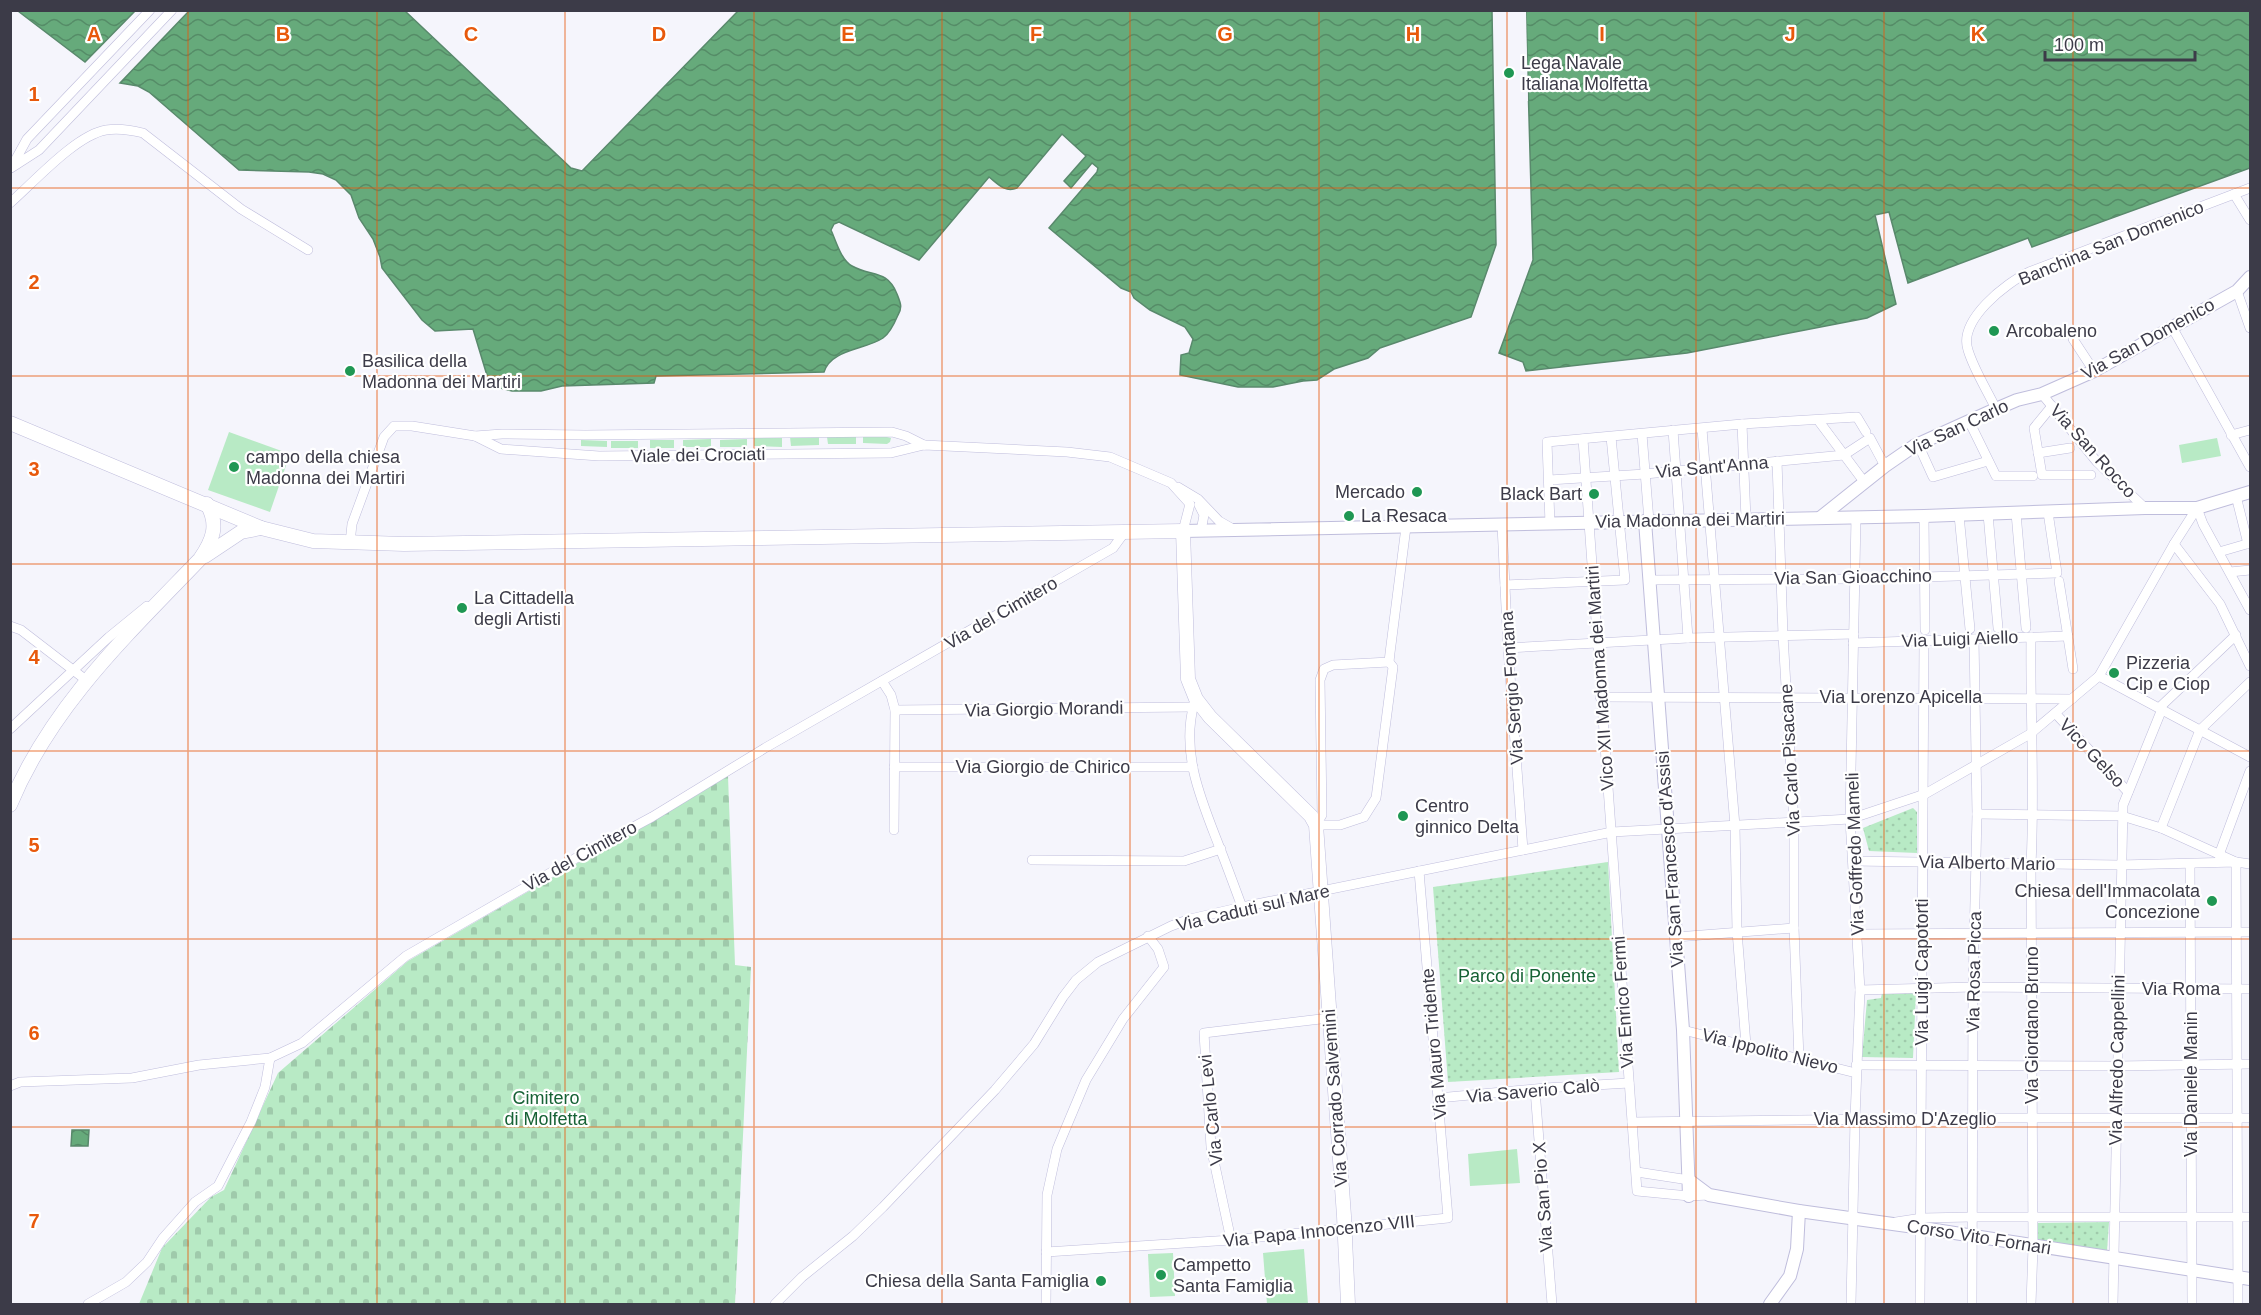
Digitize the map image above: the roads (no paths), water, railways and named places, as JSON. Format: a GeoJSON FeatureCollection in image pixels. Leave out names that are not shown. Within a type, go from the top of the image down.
{"type":"FeatureCollection","features":[{"type":"Feature","properties":{"kind":"main road"},"geometry":{"type":"LineString","coordinates":[[10,423],[261,528],[303,539],[350,543],[469,544],[1183,531],[1188,679],[1195,703],[1311,816],[1316,825]]}},
{"type":"Feature","properties":{"kind":"main road"},"geometry":{"type":"LineString","coordinates":[[207,504],[214,521],[216,541]]}},
{"type":"Feature","properties":{"kind":"main road"},"geometry":{"type":"LineString","coordinates":[[10,805],[45,737],[86,680],[133,627],[216,541],[232,530],[234,524],[232,515]]}},
{"type":"Feature","properties":{"kind":"main road"},"geometry":{"type":"LineString","coordinates":[[216,541],[261,528]]}},
{"type":"Feature","properties":{"kind":"main road","name":"Via Corrado Salvemini"},"geometry":{"type":"LineString","coordinates":[[1316,825],[1345,1227],[1348,1305]]}},
{"type":"Feature","properties":{"kind":"street"},"geometry":{"type":"LineString","coordinates":[[11,168],[27,139],[150,10]]}},
{"type":"Feature","properties":{"kind":"street"},"geometry":{"type":"LineString","coordinates":[[11,168],[39,150],[172,10]]}},
{"type":"Feature","properties":{"kind":"street"},"geometry":{"type":"LineString","coordinates":[[10,203],[80,141],[105,130],[125,129],[143,133],[218,193],[308,250]]}},
{"type":"Feature","properties":{"kind":"street","name":"Banchina San Domenico"},"geometry":{"type":"LineString","coordinates":[[1996,409],[1967,349],[1967,334],[1999,290],[2030,272],[2250,188]]}},
{"type":"Feature","properties":{"kind":"street"},"geometry":{"type":"LineString","coordinates":[[2234,194],[2250,220]]}},
{"type":"Feature","properties":{"kind":"street","name":"Via San Domenico"},"geometry":{"type":"LineString","coordinates":[[2042,394],[2094,371],[2237,291],[2250,277]]}},
{"type":"Feature","properties":{"kind":"street"},"geometry":{"type":"LineString","coordinates":[[2237,291],[2250,328]]}},
{"type":"Feature","properties":{"kind":"street"},"geometry":{"type":"LineString","coordinates":[[2172,327],[2250,467]]}},
{"type":"Feature","properties":{"kind":"street"},"geometry":{"type":"LineString","coordinates":[[2073,339],[2094,371]]}},
{"type":"Feature","properties":{"kind":"street","name":"Via San Carlo"},"geometry":{"type":"LineString","coordinates":[[1821,517],[1885,465],[1918,444],[2017,400],[2042,394]]}},
{"type":"Feature","properties":{"kind":"street","name":"Via San Rocco"},"geometry":{"type":"LineString","coordinates":[[2042,394],[2097,462],[2145,508]]}},
{"type":"Feature","properties":{"kind":"street"},"geometry":{"type":"LineString","coordinates":[[2052,406],[2034,428],[2042,476],[2091,475]]}},
{"type":"Feature","properties":{"kind":"street"},"geometry":{"type":"LineString","coordinates":[[1550,524],[1547,442],[1742,424],[1857,417],[1885,465]]}},
{"type":"Feature","properties":{"kind":"street"},"geometry":{"type":"LineString","coordinates":[[1818,420],[1865,483]]}},
{"type":"Feature","properties":{"kind":"street"},"geometry":{"type":"LineString","coordinates":[[1969,421],[1996,477],[2033,476]]}},
{"type":"Feature","properties":{"kind":"street"},"geometry":{"type":"LineString","coordinates":[[1742,424],[1746,519]]}},
{"type":"Feature","properties":{"kind":"street","name":"Viale dei Crociati"},"geometry":{"type":"LineString","coordinates":[[350,543],[352,524],[384,437],[394,426],[412,426],[475,436],[892,432],[924,445]]}},
{"type":"Feature","properties":{"kind":"street"},"geometry":{"type":"LineString","coordinates":[[1702,429],[1734,826],[1737,931],[1746,1045]]}},
{"type":"Feature","properties":{"kind":"street"},"geometry":{"type":"LineString","coordinates":[[1673,430],[1688,638]]}},
{"type":"Feature","properties":{"kind":"street"},"geometry":{"type":"LineString","coordinates":[[2231,435],[2250,430]]}},
{"type":"Feature","properties":{"kind":"street"},"geometry":{"type":"LineString","coordinates":[[1642,434],[1647,521]]}},
{"type":"Feature","properties":{"kind":"street","name":"Via Sant'Anna"},"geometry":{"type":"LineString","coordinates":[[1549,480],[1645,474],[1844,455],[1868,435]]}},
{"type":"Feature","properties":{"kind":"street","name":"Viale dei Crociati"},"geometry":{"type":"LineString","coordinates":[[475,436],[501,449],[599,456],[891,453],[924,445],[1067,452],[1110,457],[1171,483],[1190,504],[1183,531]]}},
{"type":"Feature","properties":{"kind":"street"},"geometry":{"type":"LineString","coordinates":[[1505,585],[1625,580],[1611,437]]}},
{"type":"Feature","properties":{"kind":"street","name":"Vico XII Madonna dei Martiri"},"geometry":{"type":"LineString","coordinates":[[1582,439],[1612,832]]}},
{"type":"Feature","properties":{"kind":"street"},"geometry":{"type":"LineString","coordinates":[[1918,444],[1933,477],[1988,461]]}},
{"type":"Feature","properties":{"kind":"street"},"geometry":{"type":"LineString","coordinates":[[2038,453],[2070,448]]}},
{"type":"Feature","properties":{"kind":"street","name":"Via Carlo Pisacane"},"geometry":{"type":"LineString","coordinates":[[1777,461],[1794,823],[1794,928],[1799,1059]]}},
{"type":"Feature","properties":{"kind":"street"},"geometry":{"type":"LineString","coordinates":[[1171,483],[1194,497],[1218,521],[1234,530]]}},
{"type":"Feature","properties":{"kind":"street","name":"Via Madonna dei Martiri"},"geometry":{"type":"LineString","coordinates":[[1183,531],[1924,516],[2197,508],[2250,492]]}},
{"type":"Feature","properties":{"kind":"street"},"geometry":{"type":"LineString","coordinates":[[2219,552],[2249,543],[2236,496]]}},
{"type":"Feature","properties":{"kind":"street"},"geometry":{"type":"LineString","coordinates":[[1194,497],[1204,515],[1201,531]]}},
{"type":"Feature","properties":{"kind":"street"},"geometry":{"type":"LineString","coordinates":[[2197,508],[2203,524],[2250,610]]}},
{"type":"Feature","properties":{"kind":"street","name":"Via Caduti sul Mare"},"geometry":{"type":"LineString","coordinates":[[775,1305],[802,1277],[853,1236],[883,1207],[995,1090],[1034,1044],[1063,996],[1098,962],[1148,936],[1190,919],[1419,871],[1612,832],[1850,819],[1925,794],[2030,734],[2099,676],[2197,508]]}},
{"type":"Feature","properties":{"kind":"street"},"geometry":{"type":"LineString","coordinates":[[2048,512],[2073,669]]}},
{"type":"Feature","properties":{"kind":"street"},"geometry":{"type":"LineString","coordinates":[[2016,513],[2026,628]]}},
{"type":"Feature","properties":{"kind":"street"},"geometry":{"type":"LineString","coordinates":[[1988,514],[1998,628]]}},
{"type":"Feature","properties":{"kind":"street"},"geometry":{"type":"LineString","coordinates":[[1959,515],[1970,629]]}},
{"type":"Feature","properties":{"kind":"street"},"geometry":{"type":"LineString","coordinates":[[1924,516],[1925,630]]}},
{"type":"Feature","properties":{"kind":"street","name":"Via Goffredo Mameli"},"geometry":{"type":"LineString","coordinates":[[1851,1305],[1854,1119],[1860,990],[1850,819],[1856,517]]}},
{"type":"Feature","properties":{"kind":"street","name":"Via San Francesco d'Assisi"},"geometry":{"type":"LineString","coordinates":[[1647,521],[1649,580],[1683,1030],[1689,1196]]}},
{"type":"Feature","properties":{"kind":"street","name":"Via Sergio Fontana"},"geometry":{"type":"LineString","coordinates":[[1502,525],[1508,648],[1523,850]]}},
{"type":"Feature","properties":{"kind":"street"},"geometry":{"type":"LineString","coordinates":[[1316,825],[1340,825],[1364,817],[1376,798],[1393,667],[1389,662],[1406,527]]}},
{"type":"Feature","properties":{"kind":"street","name":"Via del Cimitero"},"geometry":{"type":"LineString","coordinates":[[10,1086],[20,1082],[132,1078],[199,1065],[270,1058],[302,1043],[406,956],[652,817],[765,748],[1113,548],[1124,533]]}},
{"type":"Feature","properties":{"kind":"street"},"geometry":{"type":"LineString","coordinates":[[2174,544],[2220,604],[2250,666]]}},
{"type":"Feature","properties":{"kind":"street"},"geometry":{"type":"LineString","coordinates":[[2230,572],[2250,570]]}},
{"type":"Feature","properties":{"kind":"street","name":"Via San Gioacchino"},"geometry":{"type":"LineString","coordinates":[[1649,580],[1855,579],[1993,574],[2058,577]]}},
{"type":"Feature","properties":{"kind":"street"},"geometry":{"type":"LineString","coordinates":[[10,729],[109,637],[179,581]]}},
{"type":"Feature","properties":{"kind":"street"},"geometry":{"type":"LineString","coordinates":[[10,626],[21,630],[86,680]]}},
{"type":"Feature","properties":{"kind":"street","name":"Via Luigi Aiello"},"geometry":{"type":"LineString","coordinates":[[1508,648],[1597,642],[1784,635],[1924,640],[2068,636]]}},
{"type":"Feature","properties":{"kind":"street"},"geometry":{"type":"LineString","coordinates":[[2160,708],[2236,635]]}},
{"type":"Feature","properties":{"kind":"street","name":"Via Giordano Bruno"},"geometry":{"type":"LineString","coordinates":[[2031,637],[2030,734],[2034,815],[2031,864],[2033,932],[2031,1305]]}},
{"type":"Feature","properties":{"kind":"street","name":"Via Rosa Picca"},"geometry":{"type":"LineString","coordinates":[[1972,1305],[1973,987],[1977,814],[1974,639]]}},
{"type":"Feature","properties":{"kind":"street","name":"Via Luigi Capotorti"},"geometry":{"type":"LineString","coordinates":[[1920,1305],[1922,862],[1925,794],[1924,640]]}},
{"type":"Feature","properties":{"kind":"street"},"geometry":{"type":"LineString","coordinates":[[1316,825],[1322,815],[1320,680],[1324,669],[1333,665],[1389,662]]}},
{"type":"Feature","properties":{"kind":"street"},"geometry":{"type":"LineString","coordinates":[[2099,676],[2250,757]]}},
{"type":"Feature","properties":{"kind":"street"},"geometry":{"type":"LineString","coordinates":[[882,681],[891,695],[895,710],[894,830]]}},
{"type":"Feature","properties":{"kind":"street"},"geometry":{"type":"LineString","coordinates":[[2161,828],[2200,730],[2250,682]]}},
{"type":"Feature","properties":{"kind":"street","name":"Via Lorenzo Apicella"},"geometry":{"type":"LineString","coordinates":[[1600,697],[1852,696],[2072,699]]}},
{"type":"Feature","properties":{"kind":"street"},"geometry":{"type":"LineString","coordinates":[[1195,703],[1191,718],[1192,767],[1205,811],[1242,907]]}},
{"type":"Feature","properties":{"kind":"street","name":"Via Giorgio Morandi"},"geometry":{"type":"LineString","coordinates":[[895,710],[1195,703]]}},
{"type":"Feature","properties":{"kind":"street","name":"Via Alfredo Cappellini"},"geometry":{"type":"LineString","coordinates":[[2113,1305],[2122,805],[2160,708]]}},
{"type":"Feature","properties":{"kind":"street","name":"Vico Gelso"},"geometry":{"type":"LineString","coordinates":[[2056,714],[2128,792]]}},
{"type":"Feature","properties":{"kind":"street","name":"Via Giorgio de Chirico"},"geometry":{"type":"LineString","coordinates":[[894,767],[1192,767]]}},
{"type":"Feature","properties":{"kind":"street"},"geometry":{"type":"LineString","coordinates":[[2219,855],[2250,771]]}},
{"type":"Feature","properties":{"kind":"street"},"geometry":{"type":"LineString","coordinates":[[1977,814],[2122,816],[2161,828],[2236,862],[2250,864]]}},
{"type":"Feature","properties":{"kind":"street","name":"Via Enrico Fermi"},"geometry":{"type":"LineString","coordinates":[[1612,832],[1638,1191]]}},
{"type":"Feature","properties":{"kind":"street"},"geometry":{"type":"LineString","coordinates":[[1032,860],[1184,861],[1221,849]]}},
{"type":"Feature","properties":{"kind":"street","name":"Via Alberto Mario"},"geometry":{"type":"LineString","coordinates":[[1853,861],[2120,865],[2236,862]]}},
{"type":"Feature","properties":{"kind":"street"},"geometry":{"type":"LineString","coordinates":[[2236,862],[2238,1217],[2244,1278],[2238,1305]]}},
{"type":"Feature","properties":{"kind":"street","name":"Via Daniele Manin"},"geometry":{"type":"LineString","coordinates":[[2190,864],[2192,1305]]}},
{"type":"Feature","properties":{"kind":"street","name":"Via Mauro Tridente"},"geometry":{"type":"LineString","coordinates":[[1419,871],[1448,1218]]}},
{"type":"Feature","properties":{"kind":"street"},"geometry":{"type":"LineString","coordinates":[[1676,937],[1794,928]]}},
{"type":"Feature","properties":{"kind":"street"},"geometry":{"type":"LineString","coordinates":[[1858,934],[2250,932]]}},
{"type":"Feature","properties":{"kind":"street"},"geometry":{"type":"LineString","coordinates":[[1046,1305],[1047,1195],[1057,1149],[1086,1080],[1123,1019],[1164,967],[1158,949],[1148,936]]}},
{"type":"Feature","properties":{"kind":"street","name":"Via Roma"},"geometry":{"type":"LineString","coordinates":[[1860,990],[1922,987],[2250,989]]}},
{"type":"Feature","properties":{"kind":"street","name":"Via Carlo Levi"},"geometry":{"type":"LineString","coordinates":[[1230,1240],[1212,1147],[1204,1033],[1329,1018]]}},
{"type":"Feature","properties":{"kind":"street","name":"Via Ippolito Nievo"},"geometry":{"type":"LineString","coordinates":[[1683,1030],[1799,1059],[1856,1069],[1973,1064],[2116,1066],[2250,1064]]}},
{"type":"Feature","properties":{"kind":"street"},"geometry":{"type":"LineString","coordinates":[[88,1305],[126,1282],[147,1262],[162,1238],[195,1202],[218,1186],[251,1122],[265,1087],[270,1058]]}},
{"type":"Feature","properties":{"kind":"street","name":"Via Saverio Calò"},"geometry":{"type":"LineString","coordinates":[[1438,1098],[1629,1083]]}},
{"type":"Feature","properties":{"kind":"street","name":"Via San Pio X"},"geometry":{"type":"LineString","coordinates":[[1535,1090],[1552,1305]]}},
{"type":"Feature","properties":{"kind":"street","name":"Via Massimo D'Azeglio"},"geometry":{"type":"LineString","coordinates":[[1632,1122],[2250,1118]]}},
{"type":"Feature","properties":{"kind":"street","name":"Corso Vito Fornari"},"geometry":{"type":"LineString","coordinates":[[1637,1172],[1689,1180],[1708,1195]]}},
{"type":"Feature","properties":{"kind":"street","name":"Corso Vito Fornari"},"geometry":{"type":"LineString","coordinates":[[1638,1191],[1689,1196],[1708,1195],[1799,1211],[1888,1223],[1922,1223],[1972,1237],[2244,1278]]}},
{"type":"Feature","properties":{"kind":"street"},"geometry":{"type":"LineString","coordinates":[[1770,1305],[1790,1276],[1797,1249],[1799,1211]]}},
{"type":"Feature","properties":{"kind":"street"},"geometry":{"type":"LineString","coordinates":[[1922,1223],[1972,1217],[2250,1217]]}},
{"type":"Feature","properties":{"kind":"street","name":"Via Papa Innocenzo VIII"},"geometry":{"type":"LineString","coordinates":[[1046,1252],[1230,1240],[1448,1218]]}},
{"type":"Feature","properties":{"kind":"water"},"geometry":{"type":"Polygon","coordinates":[[[18,11],[135,11],[85,62],[18,11]]]}},
{"type":"Feature","properties":{"kind":"water"},"geometry":{"type":"Polygon","coordinates":[[[189,11],[405,11],[571,168],[582,171],[738,11],[1492,11],[1496,245],[1471,317],[1380,348],[1368,358],[1334,369],[1317,380],[1273,387],[1238,387],[1180,375],[1181,355],[1189,353],[1193,339],[1185,327],[1150,310],[1134,298],[1131,292],[1121,288],[1049,228],[1098,168],[1092,163],[1071,188],[1064,181],[1086,156],[1062,134],[1017,188],[1005,189],[989,177],[919,260],[839,222],[834,224],[831,230],[839,250],[848,263],[888,281],[897,294],[901,307],[894,324],[885,336],[876,342],[841,354],[828,364],[824,372],[656,376],[654,383],[562,386],[541,391],[512,391],[493,386],[489,382],[473,329],[435,331],[422,320],[382,268],[373,239],[359,218],[351,195],[336,180],[323,174],[309,172],[239,170],[149,92],[138,86],[120,83],[189,11]]]}},
{"type":"Feature","properties":{"kind":"water"},"geometry":{"type":"Polygon","coordinates":[[[1526,11],[2250,11],[2250,168],[2032,247],[2028,238],[1908,283],[1889,212],[1875,215],[1896,304],[1867,318],[1687,353],[1526,371],[1523,362],[1499,353],[1533,260],[1526,11]]]}},
{"type":"Feature","properties":{"kind":"water"},"geometry":{"type":"Polygon","coordinates":[[[72,1130],[89,1130],[88,1146],[71,1146],[72,1130]]]}},
{"type":"Feature","properties":{"kind":"place","name":"Lega Navale Italiana Molfetta"},"geometry":{"type":"Point","coordinates":[1509,73]}},
{"type":"Feature","properties":{"kind":"place","name":"Arcobaleno"},"geometry":{"type":"Point","coordinates":[1994,331]}},
{"type":"Feature","properties":{"kind":"place","name":"Basilica della Madonna dei Martiri"},"geometry":{"type":"Point","coordinates":[350,371]}},
{"type":"Feature","properties":{"kind":"place","name":"campo della chiesa Madonna dei Martiri"},"geometry":{"type":"Point","coordinates":[234,467]}},
{"type":"Feature","properties":{"kind":"place","name":"Mercado"},"geometry":{"type":"Point","coordinates":[1417,492]}},
{"type":"Feature","properties":{"kind":"place","name":"Black Bart"},"geometry":{"type":"Point","coordinates":[1594,494]}},
{"type":"Feature","properties":{"kind":"place","name":"La Resaca"},"geometry":{"type":"Point","coordinates":[1349,516]}},
{"type":"Feature","properties":{"kind":"place","name":"La Cittadella degli Artisti"},"geometry":{"type":"Point","coordinates":[462,608]}},
{"type":"Feature","properties":{"kind":"place","name":"Pizzeria Cip e Ciop"},"geometry":{"type":"Point","coordinates":[2114,673]}},
{"type":"Feature","properties":{"kind":"place","name":"Centro ginnico Delta"},"geometry":{"type":"Point","coordinates":[1403,816]}},
{"type":"Feature","properties":{"kind":"place","name":"Chiesa dell'Immacolata Concezione"},"geometry":{"type":"Point","coordinates":[2212,901]}},
{"type":"Feature","properties":{"kind":"place","name":"Campetto Santa Famiglia"},"geometry":{"type":"Point","coordinates":[1161,1275]}},
{"type":"Feature","properties":{"kind":"place","name":"Chiesa della Santa Famiglia"},"geometry":{"type":"Point","coordinates":[1101,1281]}},
{"type":"Feature","properties":{"kind":"park label","name":"Parco di Ponente"},"geometry":{"type":"Point","coordinates":[1527,976]}},
{"type":"Feature","properties":{"kind":"park label","name":"Cimitero di Molfetta"},"geometry":{"type":"Point","coordinates":[546,1108]}}]}
